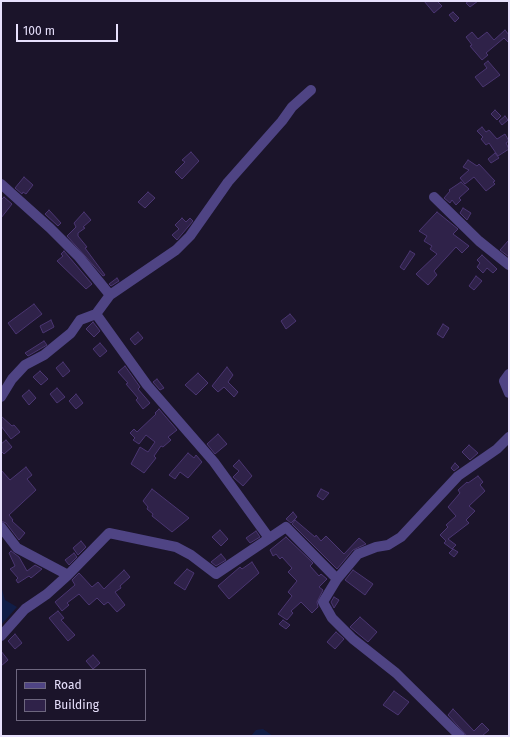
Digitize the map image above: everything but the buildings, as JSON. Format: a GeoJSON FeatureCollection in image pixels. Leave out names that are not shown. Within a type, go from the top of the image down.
{"type":"FeatureCollection","features":[{"type":"Feature","properties":{"kind":"street"},"geometry":{"type":"LineString","coordinates":[[1,397],[12,379],[25,366],[44,356],[71,333],[80,320],[96,314],[110,295],[176,250],[190,236],[228,182],[282,121],[292,107],[311,90]]}},
{"type":"Feature","properties":{"kind":"street"},"geometry":{"type":"LineString","coordinates":[[1,184],[74,252],[110,295]]}},
{"type":"Feature","properties":{"kind":"street"},"geometry":{"type":"LineString","coordinates":[[434,197],[479,241],[509,265]]}},
{"type":"Feature","properties":{"kind":"street"},"geometry":{"type":"LineString","coordinates":[[96,314],[147,385],[214,462],[269,538]]}},
{"type":"Feature","properties":{"kind":"street"},"geometry":{"type":"LineString","coordinates":[[509,374],[504,381],[509,393]]}},
{"type":"Feature","properties":{"kind":"street"},"geometry":{"type":"LineString","coordinates":[[460,736],[396,674],[353,639],[332,618],[323,602],[337,579],[358,554],[376,547],[388,545],[401,537],[458,476],[497,449],[509,437]]}},
{"type":"Feature","properties":{"kind":"street"},"geometry":{"type":"LineString","coordinates":[[1,527],[17,548],[68,575]]}},
{"type":"Feature","properties":{"kind":"street"},"geometry":{"type":"LineString","coordinates":[[1,636],[25,609],[47,594],[110,533],[176,547],[191,555],[216,574],[286,527],[337,579]]}},
{"type":"Feature","properties":{"kind":"water"},"geometry":{"type":"Polygon","coordinates":[[[1,586],[5,600],[17,607],[1,625],[1,586]]]}},
{"type":"Feature","properties":{"kind":"water"},"geometry":{"type":"Polygon","coordinates":[[[263,729],[273,736],[251,736],[256,730],[263,729]]]}}]}
